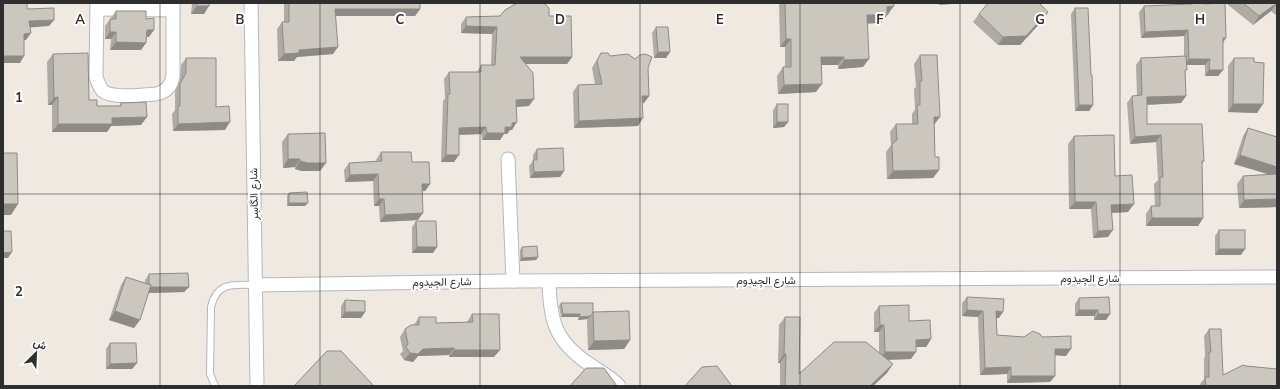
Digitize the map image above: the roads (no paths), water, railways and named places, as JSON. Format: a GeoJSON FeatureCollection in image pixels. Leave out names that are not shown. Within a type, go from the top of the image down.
{"type":"FeatureCollection","features":[{"type":"Feature","properties":{"kind":"street","name":"شارع الكَاسِر"},"geometry":{"type":"LineString","coordinates":[[251,3],[257,386]]}},
{"type":"Feature","properties":{"kind":"street"},"geometry":{"type":"LineString","coordinates":[[97,6],[173,6],[173,75],[170,86],[161,93],[156,94],[110,95],[103,91],[98,85],[96,77],[97,6]]}},
{"type":"Feature","properties":{"kind":"street"},"geometry":{"type":"LineString","coordinates":[[508,159],[513,281]]}},
{"type":"Feature","properties":{"kind":"street","name":"شارع الجِيدوم"},"geometry":{"type":"LineString","coordinates":[[255,285],[513,281],[1277,277]]}},
{"type":"Feature","properties":{"kind":"street"},"geometry":{"type":"LineString","coordinates":[[549,282],[550,304],[558,333],[567,346],[578,357],[619,386]]}},
{"type":"Feature","properties":{"kind":"lane"},"geometry":{"type":"LineString","coordinates":[[215,386],[210,374],[212,302],[218,292],[228,285],[255,285]]}}]}
